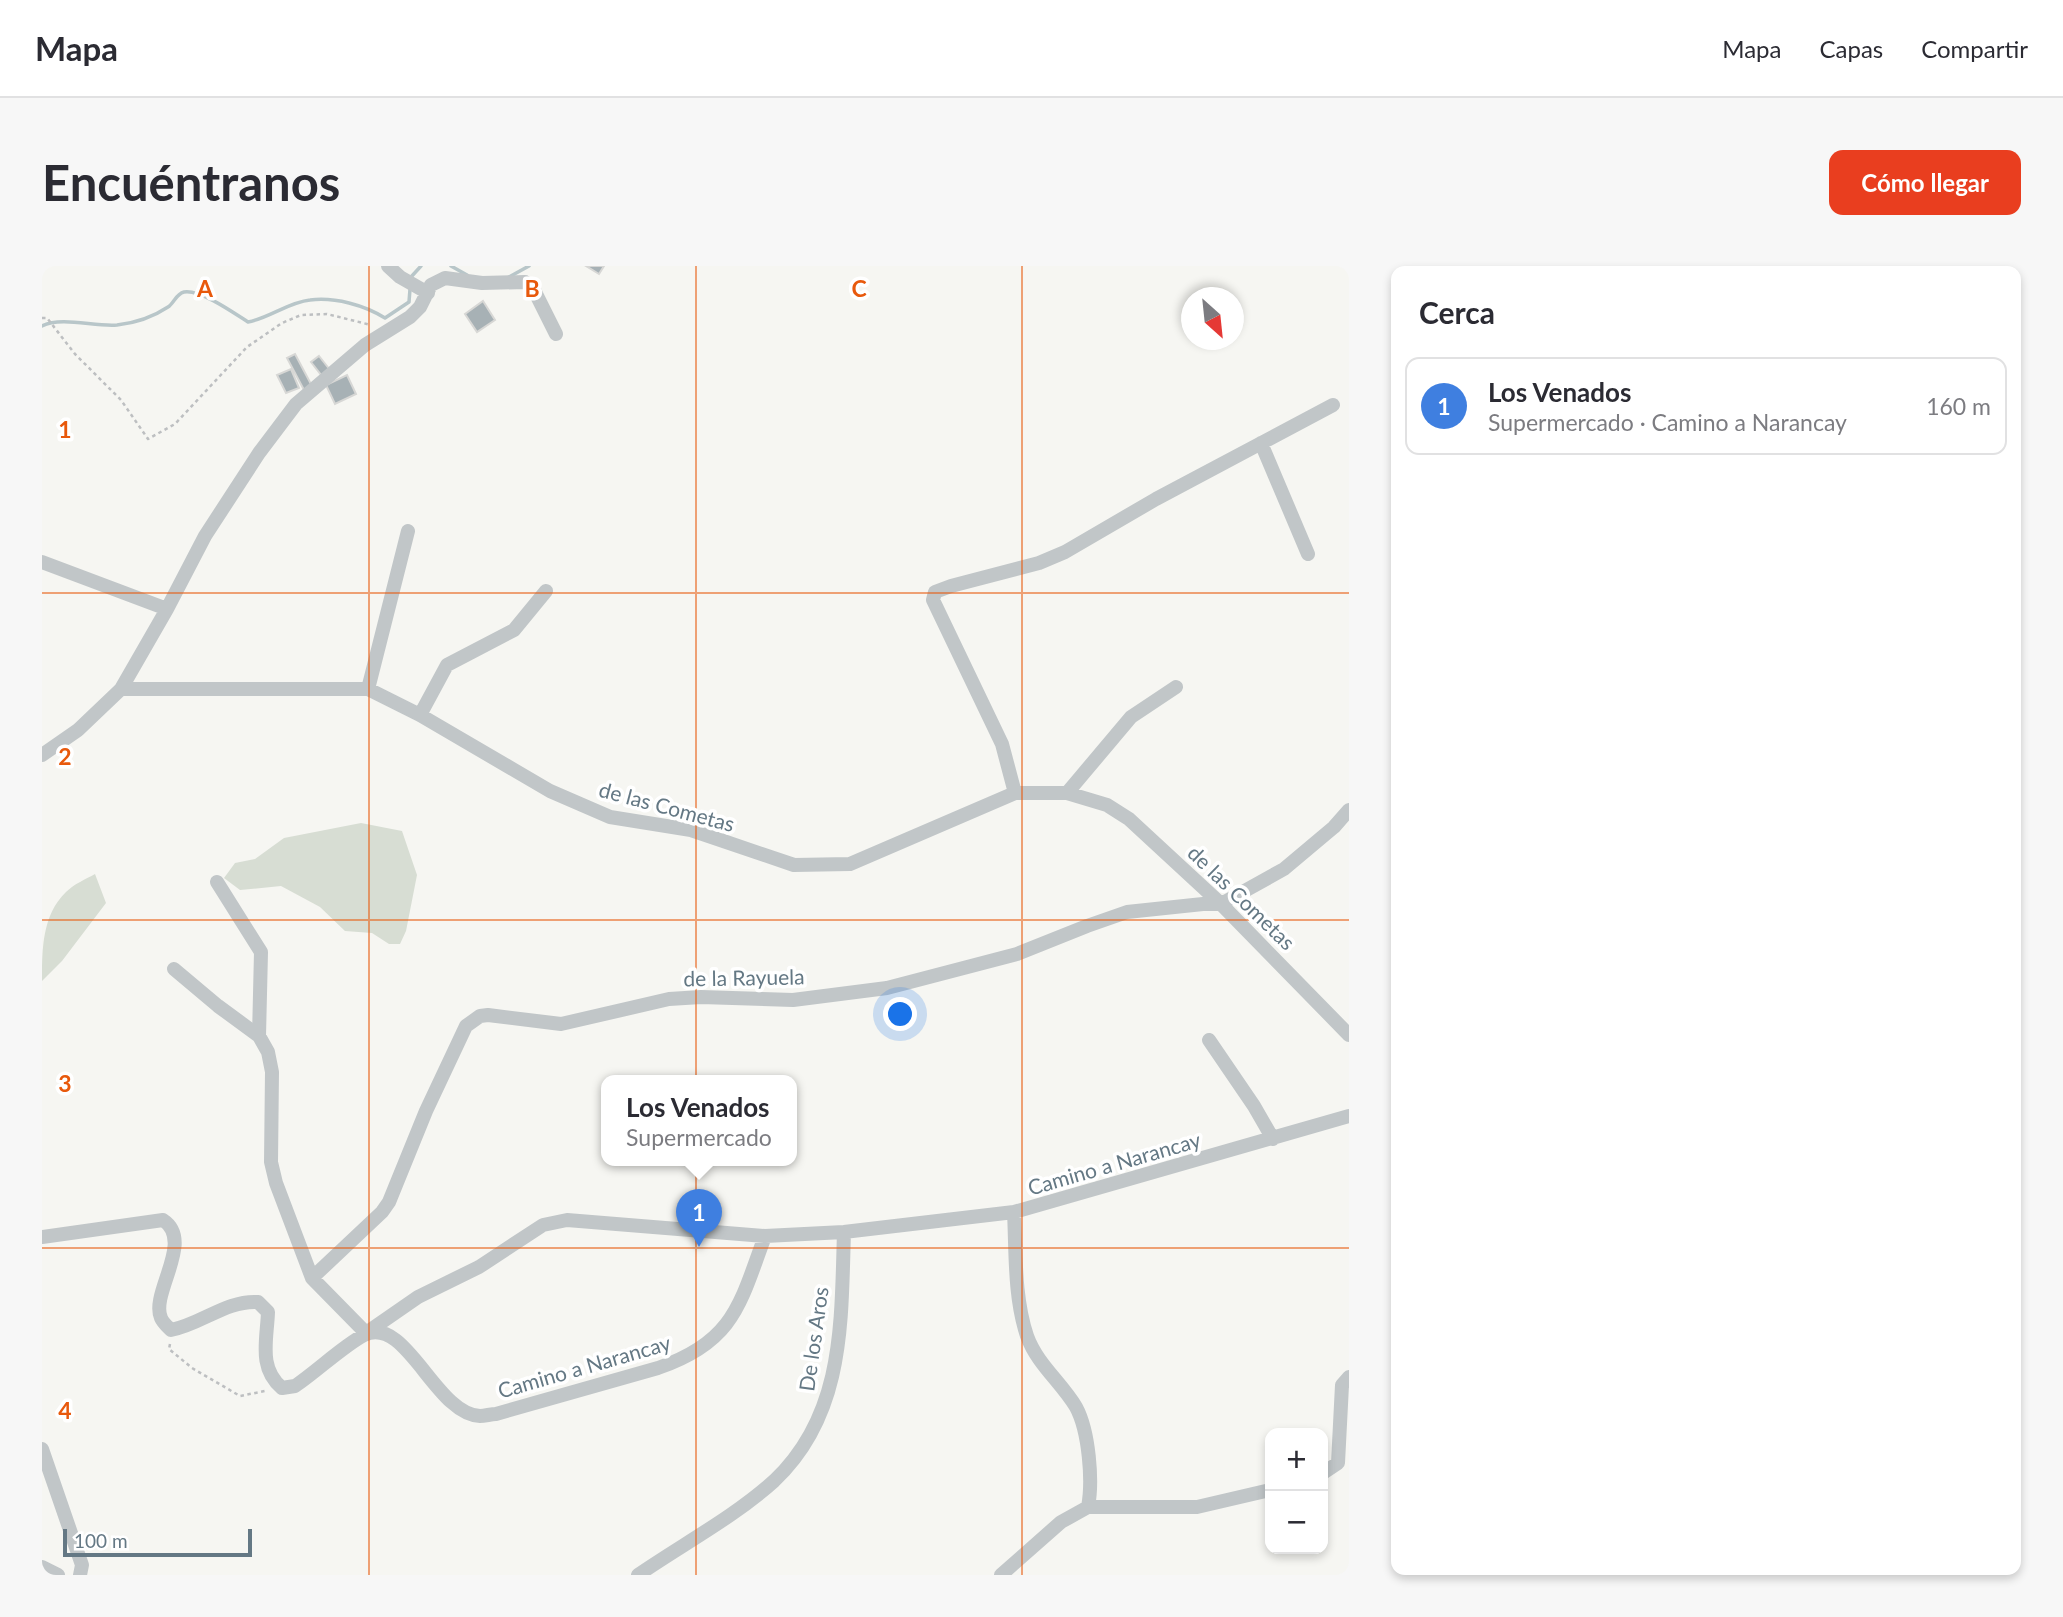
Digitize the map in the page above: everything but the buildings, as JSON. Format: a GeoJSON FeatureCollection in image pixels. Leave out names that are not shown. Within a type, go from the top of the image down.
{"type":"FeatureCollection","features":[{"type":"Feature","properties":{"kind":"street"},"geometry":{"type":"LineString","coordinates":[[388,266],[400,277],[428,293]]}},
{"type":"Feature","properties":{"kind":"street"},"geometry":{"type":"LineString","coordinates":[[42,755],[78,730],[121,689],[205,536],[259,453],[296,404],[335,369],[381,334],[410,317],[420,307],[431,285],[445,278],[482,284],[525,282],[533,288],[556,334]]}},
{"type":"Feature","properties":{"kind":"street"},"geometry":{"type":"LineString","coordinates":[[1015,793],[1002,744],[933,600],[935,592],[1039,564],[1065,552],[1156,499],[1334,405]]}},
{"type":"Feature","properties":{"kind":"street"},"geometry":{"type":"LineString","coordinates":[[1261,443],[1308,554]]}},
{"type":"Feature","properties":{"kind":"street"},"geometry":{"type":"LineString","coordinates":[[368,689],[408,531]]}},
{"type":"Feature","properties":{"kind":"street"},"geometry":{"type":"LineString","coordinates":[[42,562],[167,609]]}},
{"type":"Feature","properties":{"kind":"street"},"geometry":{"type":"LineString","coordinates":[[420,715],[447,665],[514,630],[546,592]]}},
{"type":"Feature","properties":{"kind":"street"},"geometry":{"type":"LineString","coordinates":[[1067,793],[1131,717],[1176,687]]}},
{"type":"Feature","properties":{"kind":"street","name":"de las Cometas"},"geometry":{"type":"LineString","coordinates":[[121,689],[368,689],[420,715],[550,790],[610,817],[691,830],[794,865],[850,864],[1015,793],[1067,793],[1107,805],[1129,819],[1220,904],[1349,1035]]}},
{"type":"Feature","properties":{"kind":"street","name":"de la Rayuela"},"geometry":{"type":"LineString","coordinates":[[312,1278],[382,1212],[389,1202],[426,1111],[466,1026],[480,1016],[488,1014],[561,1024],[669,999],[701,997],[793,1000],[887,988],[1017,954],[1127,912],[1220,904],[1284,869],[1334,827],[1349,810]]}},
{"type":"Feature","properties":{"kind":"street"},"geometry":{"type":"LineString","coordinates":[[217,882],[261,952],[259,1036]]}},
{"type":"Feature","properties":{"kind":"street"},"geometry":{"type":"LineString","coordinates":[[42,1237],[163,1220],[170,1224],[175,1233],[159,1308],[161,1319],[172,1330],[188,1327],[243,1301],[258,1302],[268,1312],[266,1368],[282,1388],[295,1387],[366,1334],[312,1278],[276,1183],[271,1162],[272,1072],[268,1052],[259,1036],[174,969]]}},
{"type":"Feature","properties":{"kind":"street"},"geometry":{"type":"LineString","coordinates":[[1209,1040],[1273,1139]]}},
{"type":"Feature","properties":{"kind":"street","name":"Camino a Narancay"},"geometry":{"type":"LineString","coordinates":[[366,1334],[418,1297],[479,1268],[543,1225],[567,1220],[765,1236],[844,1233],[1014,1212],[1349,1116]]}},
{"type":"Feature","properties":{"kind":"street"},"geometry":{"type":"LineString","coordinates":[[1014,1212],[1018,1283],[1028,1338],[1040,1360],[1075,1405],[1081,1419],[1091,1490],[1088,1507]]}},
{"type":"Feature","properties":{"kind":"street","name":"De los Aros"},"geometry":{"type":"LineString","coordinates":[[638,1575],[775,1480],[811,1434],[823,1410],[834,1368],[841,1321],[844,1233]]}},
{"type":"Feature","properties":{"kind":"street","name":"Camino a Narancay"},"geometry":{"type":"LineString","coordinates":[[366,1334],[382,1333],[393,1336],[453,1405],[478,1416],[496,1414],[658,1368],[683,1359],[704,1347],[723,1330],[739,1306],[765,1236]]}},
{"type":"Feature","properties":{"kind":"street"},"geometry":{"type":"LineString","coordinates":[[1343,1463],[1342,1385],[1349,1377]]}},
{"type":"Feature","properties":{"kind":"street"},"geometry":{"type":"LineString","coordinates":[[42,1449],[82,1565],[80,1575]]}},
{"type":"Feature","properties":{"kind":"street"},"geometry":{"type":"LineString","coordinates":[[1001,1575],[1060,1522],[1088,1507],[1197,1507],[1266,1491]]}},
{"type":"Feature","properties":{"kind":"street"},"geometry":{"type":"LineString","coordinates":[[42,1567],[58,1575]]}},
{"type":"Feature","properties":{"kind":"path"},"geometry":{"type":"LineString","coordinates":[[44,318],[121,400],[148,439],[175,424],[230,362],[282,323],[301,315],[327,314],[370,324],[381,334]]}},
{"type":"Feature","properties":{"kind":"path"},"geometry":{"type":"LineString","coordinates":[[172,1330],[169,1349],[192,1368],[240,1396],[282,1388]]}},
{"type":"Feature","properties":{"kind":"shaded area"},"geometry":{"type":"Polygon","coordinates":[[[361,823],[402,831],[417,875],[406,931],[400,944],[389,944],[372,933],[345,931],[320,907],[281,886],[240,890],[224,878],[235,863],[255,859],[284,838],[361,823]]]}},
{"type":"Feature","properties":{"kind":"shaded area"},"geometry":{"type":"Polygon","coordinates":[[[95,874],[106,903],[62,961],[42,981],[43,945],[52,911],[69,889],[95,874]]]}},
{"type":"Feature","properties":{"kind":"waterway"},"geometry":{"type":"LineString","coordinates":[[411,277],[421,266]]}},
{"type":"Feature","properties":{"kind":"waterway"},"geometry":{"type":"LineString","coordinates":[[451,266],[467,275]]}},
{"type":"Feature","properties":{"kind":"waterway"},"geometry":{"type":"LineString","coordinates":[[509,277],[529,266]]}},
{"type":"Feature","properties":{"kind":"waterway"},"geometry":{"type":"LineString","coordinates":[[42,326],[59,322],[108,325],[130,323],[162,311],[184,292],[208,298],[248,322],[294,304],[320,299],[349,303],[385,318],[409,302],[410,289]]}},
{"type":"Feature","properties":{"kind":"place","name":"Los Venados"},"geometry":{"type":"Point","coordinates":[699,1247]}}]}
